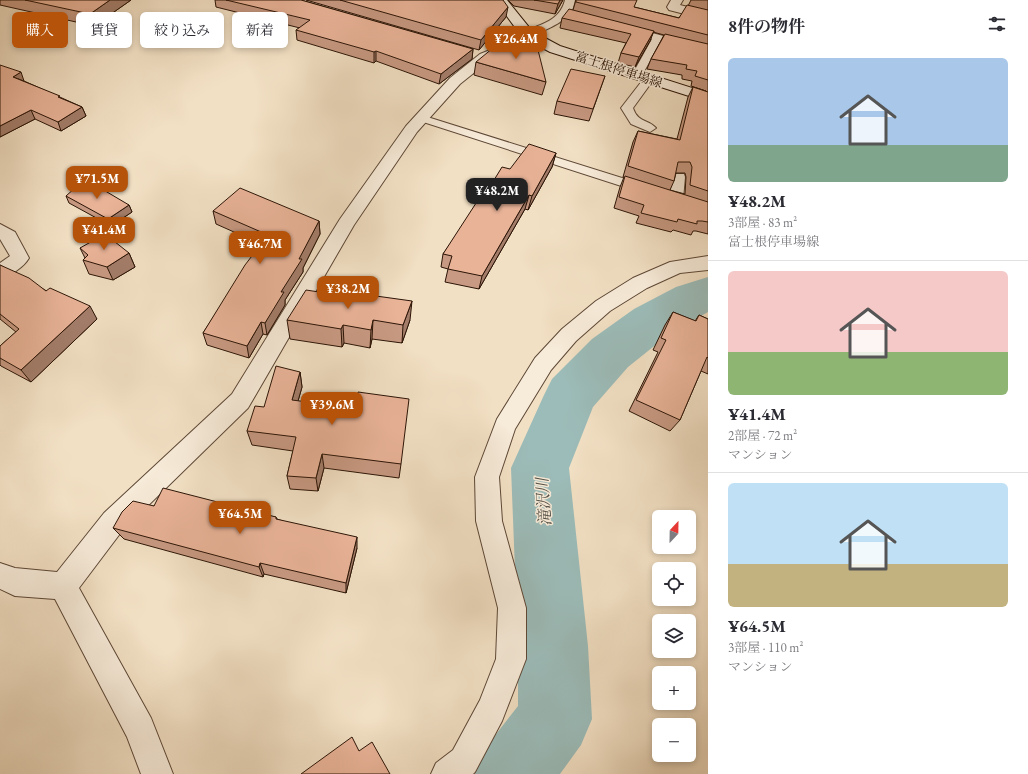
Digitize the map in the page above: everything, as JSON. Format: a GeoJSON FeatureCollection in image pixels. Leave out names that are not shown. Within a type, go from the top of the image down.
{"type":"FeatureCollection","features":[{"type":"Feature","properties":{"kind":"street","name":"富士根停車場線"},"geometry":{"type":"LineString","coordinates":[[501,0],[529,35],[555,49],[708,98]]}},
{"type":"Feature","properties":{"kind":"street"},"geometry":{"type":"LineString","coordinates":[[677,0],[673,7],[708,16]]}},
{"type":"Feature","properties":{"kind":"street"},"geometry":{"type":"LineString","coordinates":[[63,586],[113,522],[240,401],[346,223],[411,129],[478,54],[529,35]]}},
{"type":"Feature","properties":{"kind":"street"},"geometry":{"type":"LineString","coordinates":[[0,230],[9,236],[20,258],[0,272]]}},
{"type":"Feature","properties":{"kind":"street"},"geometry":{"type":"LineString","coordinates":[[447,774],[464,761],[491,710],[511,659],[512,608],[489,521],[487,477],[505,426],[543,364],[569,335],[603,306],[640,282],[677,267],[708,263]]}},
{"type":"Feature","properties":{"kind":"street"},"geometry":{"type":"LineString","coordinates":[[0,576],[15,582],[63,586]]}},
{"type":"Feature","properties":{"kind":"street"},"geometry":{"type":"LineString","coordinates":[[63,586],[140,729],[157,774]]}},
{"type":"Feature","properties":{"kind":"lane"},"geometry":{"type":"LineString","coordinates":[[529,35],[554,22],[567,12],[570,0]]}},
{"type":"Feature","properties":{"kind":"lane"},"geometry":{"type":"LineString","coordinates":[[564,14],[579,18]]}},
{"type":"Feature","properties":{"kind":"lane"},"geometry":{"type":"LineString","coordinates":[[622,28],[708,51]]}},
{"type":"Feature","properties":{"kind":"lane"},"geometry":{"type":"LineString","coordinates":[[650,128],[637,124],[630,117],[626,108],[643,77],[658,37]]}},
{"type":"Feature","properties":{"kind":"lane"},"geometry":{"type":"LineString","coordinates":[[421,118],[689,203]]}},
{"type":"Feature","properties":{"kind":"lane"},"geometry":{"type":"LineString","coordinates":[[676,199],[679,177]]}},
{"type":"Feature","properties":{"kind":"building"},"geometry":{"type":"Polygon","coordinates":[[[25,0],[110,0],[93,12],[81,12],[25,0]]]}},
{"type":"Feature","properties":{"kind":"building"},"geometry":{"type":"Polygon","coordinates":[[[226,0],[301,0],[473,49],[441,74],[376,51],[374,52],[296,30],[310,20],[288,15],[288,12],[276,12],[226,0]]]}},
{"type":"Feature","properties":{"kind":"building"},"geometry":{"type":"Polygon","coordinates":[[[340,0],[503,0],[508,7],[481,40],[340,0]]]}},
{"type":"Feature","properties":{"kind":"building"},"geometry":{"type":"Polygon","coordinates":[[[534,0],[560,0],[558,4],[534,0]]]}},
{"type":"Feature","properties":{"kind":"building"},"geometry":{"type":"Polygon","coordinates":[[[576,0],[637,0],[634,7],[679,18],[687,5],[708,10],[708,35],[576,2],[576,0]]]}},
{"type":"Feature","properties":{"kind":"building"},"geometry":{"type":"Polygon","coordinates":[[[569,9],[654,31],[639,57],[621,53],[631,34],[562,18],[569,9]]]}},
{"type":"Feature","properties":{"kind":"building"},"geometry":{"type":"Polygon","coordinates":[[[665,34],[708,44],[708,80],[695,76],[697,71],[686,69],[687,65],[651,59],[665,34]]]}},
{"type":"Feature","properties":{"kind":"building"},"geometry":{"type":"Polygon","coordinates":[[[505,43],[537,46],[546,82],[476,62],[493,48],[505,43]]]}},
{"type":"Feature","properties":{"kind":"building"},"geometry":{"type":"Polygon","coordinates":[[[0,65],[21,72],[13,77],[60,96],[58,97],[82,107],[58,122],[31,110],[0,126],[0,65]]]}},
{"type":"Feature","properties":{"kind":"building"},"geometry":{"type":"Polygon","coordinates":[[[571,69],[605,76],[593,109],[557,101],[571,69]]]}},
{"type":"Feature","properties":{"kind":"building"},"geometry":{"type":"Polygon","coordinates":[[[693,87],[708,92],[708,191],[690,185],[692,167],[690,162],[678,162],[674,181],[628,166],[638,131],[680,140],[693,87]]]}},
{"type":"Feature","properties":{"kind":"building"},"geometry":{"type":"Polygon","coordinates":[[[529,144],[556,153],[532,196],[529,195],[482,276],[448,269],[452,256],[443,254],[480,197],[483,198],[502,167],[510,169],[529,144]]]}},
{"type":"Feature","properties":{"kind":"building"},"geometry":{"type":"Polygon","coordinates":[[[625,176],[708,202],[708,222],[697,221],[697,224],[678,219],[677,222],[641,213],[644,205],[619,197],[625,176]]]}},
{"type":"Feature","properties":{"kind":"building"},"geometry":{"type":"Polygon","coordinates":[[[85,179],[129,205],[108,219],[66,196],[85,179]]]}},
{"type":"Feature","properties":{"kind":"building"},"geometry":{"type":"Polygon","coordinates":[[[240,188],[319,221],[299,259],[302,259],[281,292],[284,292],[265,323],[261,322],[247,346],[203,333],[245,265],[268,235],[213,211],[240,188]]]}},
{"type":"Feature","properties":{"kind":"building"},"geometry":{"type":"Polygon","coordinates":[[[105,234],[129,253],[107,267],[83,260],[88,255],[80,248],[105,234]]]}},
{"type":"Feature","properties":{"kind":"building"},"geometry":{"type":"Polygon","coordinates":[[[0,265],[29,278],[46,291],[50,288],[90,306],[21,370],[0,358],[0,346],[19,329],[0,314],[0,265]]]}},
{"type":"Feature","properties":{"kind":"building"},"geometry":{"type":"Polygon","coordinates":[[[306,290],[352,297],[353,295],[375,299],[376,296],[412,301],[403,325],[373,320],[371,330],[343,325],[341,329],[287,320],[306,290]]]}},
{"type":"Feature","properties":{"kind":"building"},"geometry":{"type":"Polygon","coordinates":[[[673,312],[696,321],[699,315],[708,319],[708,358],[707,357],[680,420],[636,400],[666,340],[661,338],[673,312]]]}},
{"type":"Feature","properties":{"kind":"building"},"geometry":{"type":"Polygon","coordinates":[[[276,366],[300,372],[292,400],[355,408],[358,392],[409,399],[401,464],[322,454],[316,478],[287,476],[296,437],[247,431],[255,406],[264,407],[276,366]]]}},
{"type":"Feature","properties":{"kind":"building"},"geometry":{"type":"Polygon","coordinates":[[[163,488],[276,517],[276,519],[357,537],[346,583],[260,563],[259,567],[113,528],[122,512],[133,501],[154,506],[163,488]]]}},
{"type":"Feature","properties":{"kind":"building"},"geometry":{"type":"Polygon","coordinates":[[[352,737],[359,751],[372,742],[390,774],[301,774],[352,737]]]}},
{"type":"Feature","properties":{"kind":"waterway","name":"滝沢川"},"geometry":{"type":"LineString","coordinates":[[513,774],[555,719],[553,646],[540,468],[571,395],[610,353],[651,322],[693,299],[708,294]]}}]}
